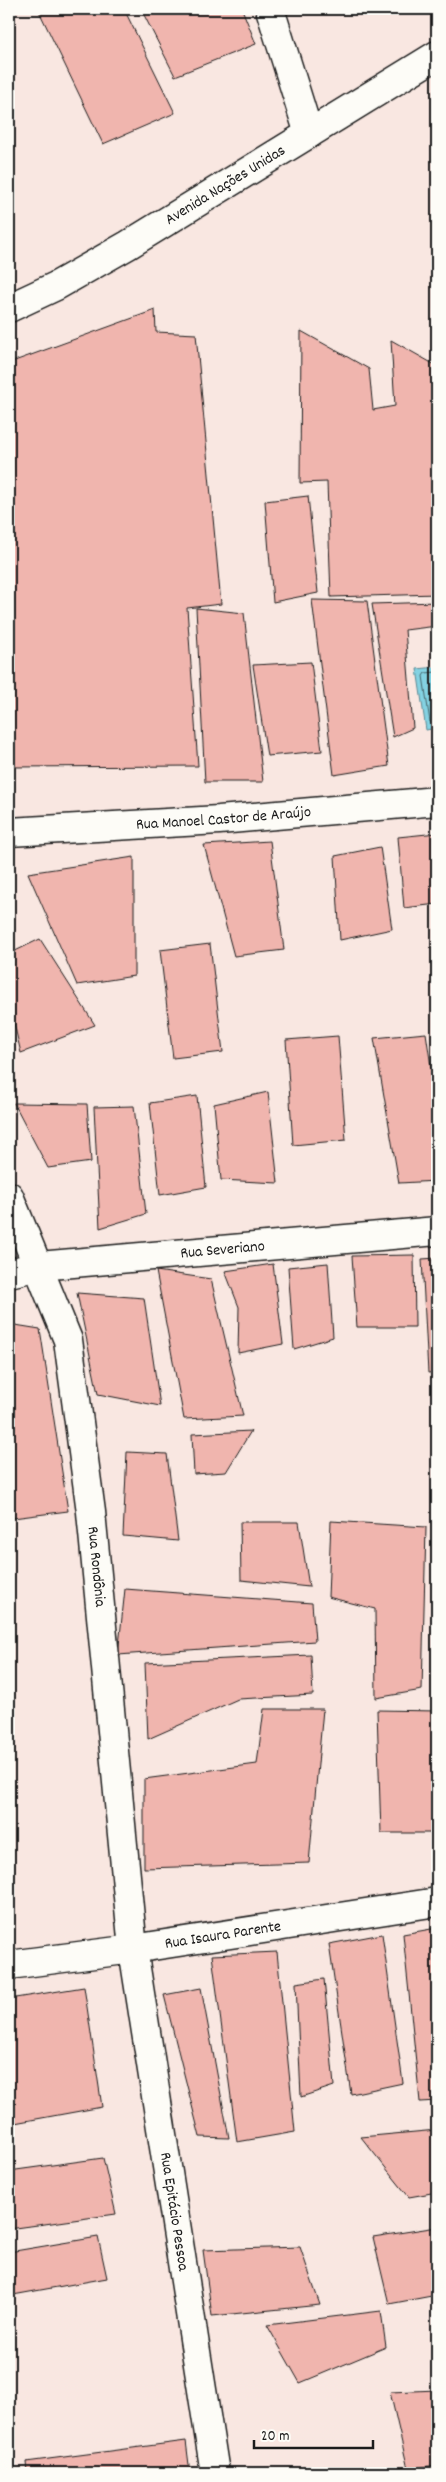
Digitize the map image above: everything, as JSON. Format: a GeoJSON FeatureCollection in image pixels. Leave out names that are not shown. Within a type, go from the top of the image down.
{"type":"FeatureCollection","features":[{"type":"Feature","properties":{"kind":"street"},"geometry":{"type":"LineString","coordinates":[[270,9],[308,134]]}},
{"type":"Feature","properties":{"kind":"street","name":"Avenida Nações Unidas"},"geometry":{"type":"LineString","coordinates":[[9,308],[56,286],[128,245],[437,55]]}},
{"type":"Feature","properties":{"kind":"street","name":"Rua Manoel Castor de Araújo"},"geometry":{"type":"LineString","coordinates":[[9,832],[219,820],[437,802]]}},
{"type":"Feature","properties":{"kind":"street","name":"Rua Rondônia"},"geometry":{"type":"LineString","coordinates":[[9,1196],[68,1340],[91,1512],[133,1949]]}},
{"type":"Feature","properties":{"kind":"street","name":"Rua Severiano"},"geometry":{"type":"LineString","coordinates":[[9,1274],[39,1266],[437,1231]]}},
{"type":"Feature","properties":{"kind":"street","name":"Rua Isaura Parente"},"geometry":{"type":"LineString","coordinates":[[9,1965],[133,1949],[437,1902]]}},
{"type":"Feature","properties":{"kind":"street","name":"Rua Epitácio Pessoa"},"geometry":{"type":"LineString","coordinates":[[133,1949],[215,2473]]}},
{"type":"Feature","properties":{"kind":"water"},"geometry":{"type":"Polygon","coordinates":[[[437,667],[437,728],[426,730],[417,669],[437,667]]]}},
{"type":"Feature","properties":{"kind":"building"},"geometry":{"type":"Polygon","coordinates":[[[38,9],[124,9],[175,113],[103,144],[38,9]]]}},
{"type":"Feature","properties":{"kind":"building"},"geometry":{"type":"Polygon","coordinates":[[[141,9],[242,9],[256,44],[175,76],[141,9]]]}},
{"type":"Feature","properties":{"kind":"building"},"geometry":{"type":"Polygon","coordinates":[[[155,310],[156,332],[196,334],[221,604],[187,608],[198,766],[9,767],[9,363],[155,310]]]}},
{"type":"Feature","properties":{"kind":"building"},"geometry":{"type":"Polygon","coordinates":[[[301,331],[369,369],[373,410],[395,406],[391,340],[437,366],[437,594],[331,597],[327,482],[300,483],[301,331]]]}},
{"type":"Feature","properties":{"kind":"building"},"geometry":{"type":"Polygon","coordinates":[[[308,496],[318,593],[273,602],[265,501],[308,496]]]}},
{"type":"Feature","properties":{"kind":"building"},"geometry":{"type":"Polygon","coordinates":[[[312,600],[367,601],[389,766],[334,775],[312,600]]]}},
{"type":"Feature","properties":{"kind":"building"},"geometry":{"type":"Polygon","coordinates":[[[437,602],[437,626],[405,630],[413,728],[393,737],[372,604],[437,602]]]}},
{"type":"Feature","properties":{"kind":"building"},"geometry":{"type":"Polygon","coordinates":[[[196,608],[244,613],[263,782],[205,782],[196,608]]]}},
{"type":"Feature","properties":{"kind":"building"},"geometry":{"type":"Polygon","coordinates":[[[311,662],[322,751],[267,756],[253,665],[311,662]]]}},
{"type":"Feature","properties":{"kind":"building"},"geometry":{"type":"Polygon","coordinates":[[[437,833],[437,904],[404,908],[398,837],[437,833]]]}},
{"type":"Feature","properties":{"kind":"building"},"geometry":{"type":"Polygon","coordinates":[[[270,841],[284,950],[234,956],[204,845],[270,841]]]}},
{"type":"Feature","properties":{"kind":"building"},"geometry":{"type":"Polygon","coordinates":[[[380,847],[392,929],[340,940],[335,856],[380,847]]]}},
{"type":"Feature","properties":{"kind":"building"},"geometry":{"type":"Polygon","coordinates":[[[134,857],[134,976],[77,985],[28,873],[134,857]]]}},
{"type":"Feature","properties":{"kind":"building"},"geometry":{"type":"Polygon","coordinates":[[[40,939],[95,1025],[21,1053],[9,1002],[9,954],[40,939]]]}},
{"type":"Feature","properties":{"kind":"building"},"geometry":{"type":"Polygon","coordinates":[[[210,944],[223,1052],[173,1058],[160,950],[210,944]]]}},
{"type":"Feature","properties":{"kind":"building"},"geometry":{"type":"Polygon","coordinates":[[[426,1033],[437,1107],[437,1181],[399,1183],[374,1038],[426,1033]]]}},
{"type":"Feature","properties":{"kind":"building"},"geometry":{"type":"Polygon","coordinates":[[[338,1036],[346,1140],[293,1145],[286,1040],[338,1036]]]}},
{"type":"Feature","properties":{"kind":"building"},"geometry":{"type":"Polygon","coordinates":[[[268,1092],[278,1183],[221,1180],[214,1104],[268,1092]]]}},
{"type":"Feature","properties":{"kind":"building"},"geometry":{"type":"Polygon","coordinates":[[[197,1096],[206,1187],[160,1195],[150,1103],[197,1096]]]}},
{"type":"Feature","properties":{"kind":"building"},"geometry":{"type":"Polygon","coordinates":[[[14,1103],[87,1104],[91,1162],[48,1168],[14,1103]]]}},
{"type":"Feature","properties":{"kind":"building"},"geometry":{"type":"Polygon","coordinates":[[[134,1106],[146,1214],[100,1228],[94,1107],[134,1106]]]}},
{"type":"Feature","properties":{"kind":"building"},"geometry":{"type":"Polygon","coordinates":[[[414,1255],[415,1327],[357,1327],[352,1256],[414,1255]]]}},
{"type":"Feature","properties":{"kind":"building"},"geometry":{"type":"Polygon","coordinates":[[[437,1258],[437,1372],[428,1373],[422,1259],[437,1258]]]}},
{"type":"Feature","properties":{"kind":"building"},"geometry":{"type":"Polygon","coordinates":[[[328,1263],[333,1337],[294,1349],[288,1267],[328,1263]]]}},
{"type":"Feature","properties":{"kind":"building"},"geometry":{"type":"Polygon","coordinates":[[[273,1264],[283,1344],[238,1353],[239,1307],[225,1271],[273,1264]]]}},
{"type":"Feature","properties":{"kind":"building"},"geometry":{"type":"Polygon","coordinates":[[[156,1271],[211,1279],[243,1416],[184,1419],[156,1271]]]}},
{"type":"Feature","properties":{"kind":"building"},"geometry":{"type":"Polygon","coordinates":[[[77,1293],[144,1298],[160,1406],[98,1394],[77,1293]]]}},
{"type":"Feature","properties":{"kind":"building"},"geometry":{"type":"Polygon","coordinates":[[[9,1324],[40,1329],[68,1511],[13,1518],[9,1459],[9,1324]]]}},
{"type":"Feature","properties":{"kind":"building"},"geometry":{"type":"Polygon","coordinates":[[[251,1431],[226,1472],[194,1474],[192,1434],[251,1431]]]}},
{"type":"Feature","properties":{"kind":"building"},"geometry":{"type":"Polygon","coordinates":[[[127,1452],[167,1454],[178,1541],[123,1536],[127,1452]]]}},
{"type":"Feature","properties":{"kind":"building"},"geometry":{"type":"Polygon","coordinates":[[[331,1521],[426,1527],[422,1690],[376,1698],[375,1609],[328,1597],[331,1521]]]}},
{"type":"Feature","properties":{"kind":"building"},"geometry":{"type":"Polygon","coordinates":[[[240,1522],[299,1522],[309,1587],[241,1580],[240,1522]]]}},
{"type":"Feature","properties":{"kind":"building"},"geometry":{"type":"Polygon","coordinates":[[[125,1589],[312,1603],[315,1641],[118,1655],[125,1589]]]}},
{"type":"Feature","properties":{"kind":"building"},"geometry":{"type":"Polygon","coordinates":[[[311,1655],[313,1695],[238,1699],[148,1739],[145,1663],[311,1655]]]}},
{"type":"Feature","properties":{"kind":"building"},"geometry":{"type":"Polygon","coordinates":[[[264,1709],[323,1709],[309,1863],[144,1868],[144,1779],[257,1764],[264,1709]]]}},
{"type":"Feature","properties":{"kind":"building"},"geometry":{"type":"Polygon","coordinates":[[[377,1710],[437,1711],[437,1833],[381,1833],[377,1710]]]}},
{"type":"Feature","properties":{"kind":"building"},"geometry":{"type":"Polygon","coordinates":[[[437,1928],[437,2101],[420,2102],[403,1934],[437,1928]]]}},
{"type":"Feature","properties":{"kind":"building"},"geometry":{"type":"Polygon","coordinates":[[[382,1934],[403,2083],[351,2094],[329,1944],[382,1934]]]}},
{"type":"Feature","properties":{"kind":"building"},"geometry":{"type":"Polygon","coordinates":[[[277,1952],[295,2132],[237,2142],[212,1955],[277,1952]]]}},
{"type":"Feature","properties":{"kind":"building"},"geometry":{"type":"Polygon","coordinates":[[[324,1979],[334,2086],[301,2097],[296,1983],[324,1979]]]}},
{"type":"Feature","properties":{"kind":"building"},"geometry":{"type":"Polygon","coordinates":[[[84,1987],[102,2107],[9,2124],[9,1999],[84,1987]]]}},
{"type":"Feature","properties":{"kind":"building"},"geometry":{"type":"Polygon","coordinates":[[[201,1988],[229,2138],[200,2137],[164,1995],[201,1988]]]}},
{"type":"Feature","properties":{"kind":"building"},"geometry":{"type":"Polygon","coordinates":[[[437,2130],[437,2192],[409,2197],[361,2137],[437,2130]]]}},
{"type":"Feature","properties":{"kind":"building"},"geometry":{"type":"Polygon","coordinates":[[[103,2158],[116,2214],[9,2229],[9,2171],[103,2158]]]}},
{"type":"Feature","properties":{"kind":"building"},"geometry":{"type":"Polygon","coordinates":[[[437,2227],[437,2295],[389,2304],[373,2237],[437,2227]]]}},
{"type":"Feature","properties":{"kind":"building"},"geometry":{"type":"Polygon","coordinates":[[[98,2237],[107,2278],[13,2295],[9,2282],[9,2252],[98,2237]]]}},
{"type":"Feature","properties":{"kind":"building"},"geometry":{"type":"Polygon","coordinates":[[[300,2247],[320,2305],[212,2316],[203,2250],[300,2247]]]}},
{"type":"Feature","properties":{"kind":"building"},"geometry":{"type":"Polygon","coordinates":[[[381,2311],[386,2347],[300,2383],[267,2325],[381,2311]]]}},
{"type":"Feature","properties":{"kind":"building"},"geometry":{"type":"Polygon","coordinates":[[[437,2390],[437,2465],[408,2469],[390,2392],[437,2390]]]}},
{"type":"Feature","properties":{"kind":"building"},"geometry":{"type":"Polygon","coordinates":[[[186,2441],[190,2473],[27,2473],[26,2462],[186,2441]]]}}]}
